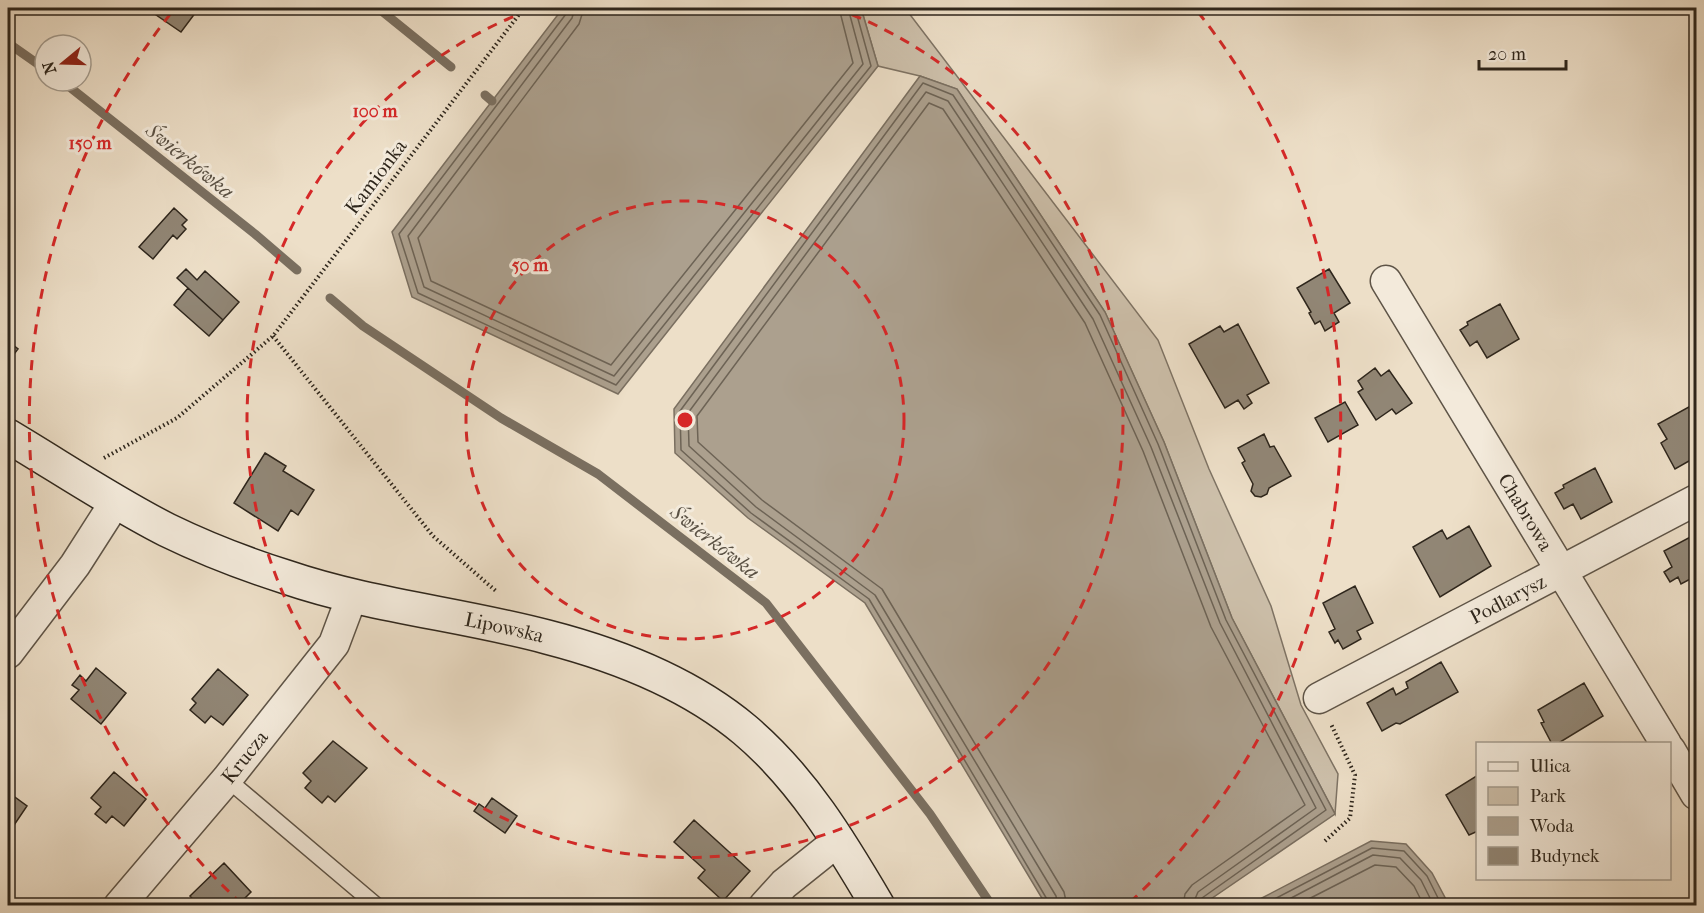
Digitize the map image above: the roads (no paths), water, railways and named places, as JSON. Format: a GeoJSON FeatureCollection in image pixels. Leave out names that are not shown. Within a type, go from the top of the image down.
{"type":"FeatureCollection","features":[{"type":"Feature","properties":{"kind":"street","name":"Chabrowa"},"geometry":{"type":"LineString","coordinates":[[1386,281],[1665,742]]}},
{"type":"Feature","properties":{"kind":"street","name":"Lipowska"},"geometry":{"type":"LineString","coordinates":[[8,436],[116,501],[218,554],[352,596],[547,637],[616,657],[684,689],[745,730],[796,782],[840,840],[878,906]]}},
{"type":"Feature","properties":{"kind":"street","name":"Podlarysz"},"geometry":{"type":"LineString","coordinates":[[1319,698],[1696,500]]}},
{"type":"Feature","properties":{"kind":"street"},"geometry":{"type":"LineString","coordinates":[[8,653],[75,565],[116,501]]}},
{"type":"Feature","properties":{"kind":"street","name":"Krucza"},"geometry":{"type":"LineString","coordinates":[[119,906],[227,779],[334,644],[352,596]]}},
{"type":"Feature","properties":{"kind":"street"},"geometry":{"type":"LineString","coordinates":[[1671,752],[1696,794]]}},
{"type":"Feature","properties":{"kind":"street"},"geometry":{"type":"LineString","coordinates":[[764,906],[784,884],[840,840]]}},
{"type":"Feature","properties":{"kind":"lane"},"geometry":{"type":"LineString","coordinates":[[227,779],[377,906]]}},
{"type":"Feature","properties":{"kind":"water"},"geometry":{"type":"Polygon","coordinates":[[[563,8],[861,8],[878,66],[618,394],[412,297],[392,232],[563,8]]]}},
{"type":"Feature","properties":{"kind":"water"},"geometry":{"type":"Polygon","coordinates":[[[920,76],[957,89],[1105,312],[1164,442],[1232,618],[1335,814],[1202,905],[1046,905],[865,603],[748,518],[675,453],[674,409],[920,76]]]}},
{"type":"Feature","properties":{"kind":"water"},"geometry":{"type":"Polygon","coordinates":[[[1371,841],[1406,844],[1432,873],[1449,905],[1251,905],[1260,899],[1371,841]]]}},
{"type":"Feature","properties":{"kind":"waterway"},"geometry":{"type":"LineString","coordinates":[[378,8],[451,67]]}},
{"type":"Feature","properties":{"kind":"waterway","name":"Świerkówka"},"geometry":{"type":"LineString","coordinates":[[8,43],[33,61]]}},
{"type":"Feature","properties":{"kind":"waterway","name":"Świerkówka"},"geometry":{"type":"LineString","coordinates":[[77,93],[297,270]]}},
{"type":"Feature","properties":{"kind":"waterway"},"geometry":{"type":"LineString","coordinates":[[485,95],[492,101]]}},
{"type":"Feature","properties":{"kind":"waterway","name":"Świerkówka"},"geometry":{"type":"LineString","coordinates":[[330,298],[363,326],[501,418],[598,474],[766,603],[930,814],[992,906]]}}]}
